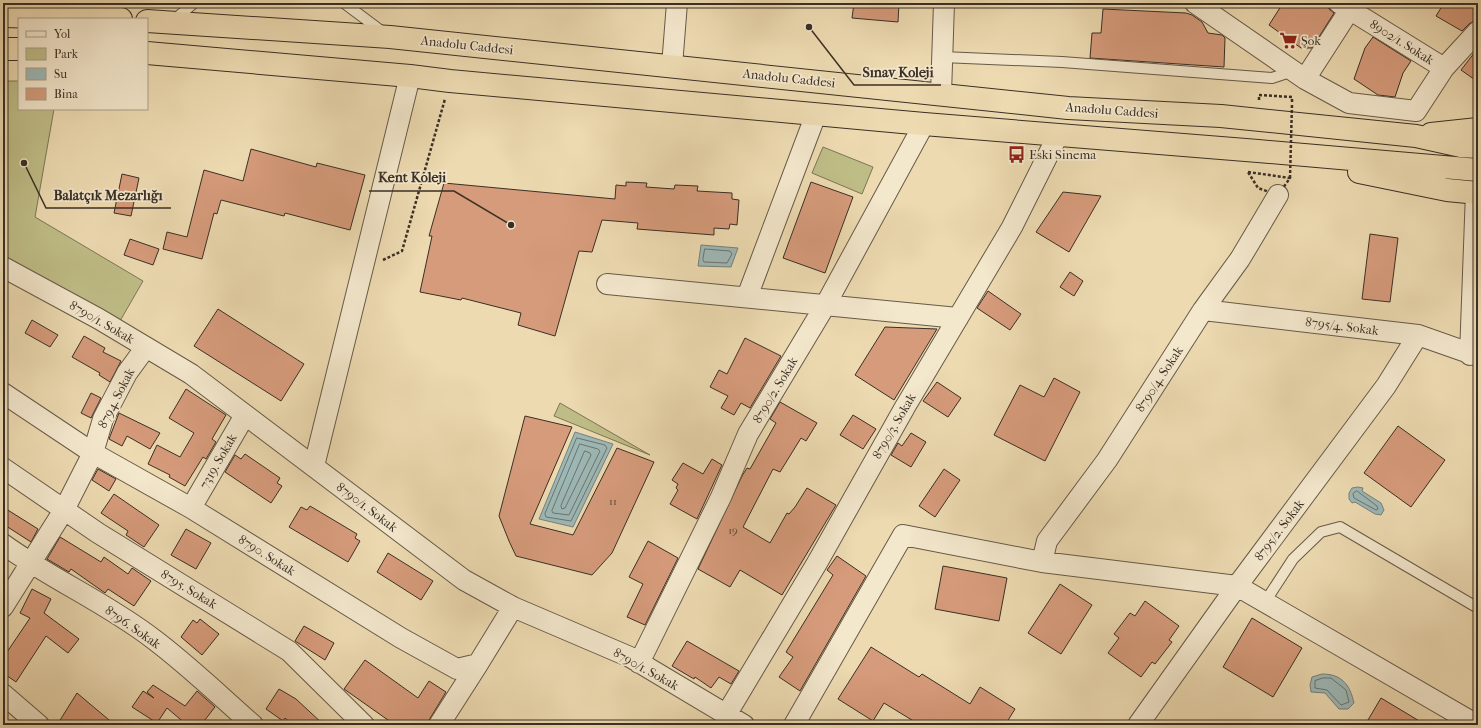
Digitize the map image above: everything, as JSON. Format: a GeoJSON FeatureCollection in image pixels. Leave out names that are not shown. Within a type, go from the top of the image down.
{"type":"FeatureCollection","features":[{"type":"Feature","properties":{"kind":"highway"},"geometry":{"type":"LineString","coordinates":[[3,16],[82,18]]}},
{"type":"Feature","properties":{"kind":"highway","name":"Anadolu Caddesi"},"geometry":{"type":"LineString","coordinates":[[148,21],[390,37],[1068,108],[1221,116],[1416,136],[1461,146],[1478,147]]}},
{"type":"Feature","properties":{"kind":"highway"},"geometry":{"type":"LineString","coordinates":[[3,49],[18,49]]}},
{"type":"Feature","properties":{"kind":"highway"},"geometry":{"type":"LineString","coordinates":[[148,53],[924,124],[1478,170]]}},
{"type":"Feature","properties":{"kind":"highway"},"geometry":{"type":"LineString","coordinates":[[1416,136],[1478,129]]}},
{"type":"Feature","properties":{"kind":"highway"},"geometry":{"type":"LineString","coordinates":[[1258,151],[1447,190],[1477,192]]}},
{"type":"Feature","properties":{"kind":"street"},"geometry":{"type":"LineString","coordinates":[[672,66],[677,3]]}},
{"type":"Feature","properties":{"kind":"street"},"geometry":{"type":"LineString","coordinates":[[941,94],[944,3]]}},
{"type":"Feature","properties":{"kind":"street"},"geometry":{"type":"LineString","coordinates":[[1195,3],[1299,75],[1349,103],[1416,111],[1444,68],[1478,31]]}},
{"type":"Feature","properties":{"kind":"street"},"geometry":{"type":"LineString","coordinates":[[1299,75],[1347,5]]}},
{"type":"Feature","properties":{"kind":"street","name":"8902/1. Sokak"},"geometry":{"type":"LineString","coordinates":[[1347,5],[1444,68]]}},
{"type":"Feature","properties":{"kind":"street"},"geometry":{"type":"LineString","coordinates":[[314,466],[410,76]]}},
{"type":"Feature","properties":{"kind":"street"},"geometry":{"type":"LineString","coordinates":[[747,297],[816,114]]}},
{"type":"Feature","properties":{"kind":"street","name":"8790/2. Sokak"},"geometry":{"type":"LineString","coordinates":[[639,663],[721,497],[748,434],[826,304],[924,124]]}},
{"type":"Feature","properties":{"kind":"street","name":"8790/3. Sokak"},"geometry":{"type":"LineString","coordinates":[[726,715],[817,563],[905,407],[1012,227],[1058,135]]}},
{"type":"Feature","properties":{"kind":"street"},"geometry":{"type":"LineString","coordinates":[[1474,356],[1477,192]]}},
{"type":"Feature","properties":{"kind":"street","name":"8790/4. Sokak"},"geometry":{"type":"LineString","coordinates":[[1042,562],[1047,541],[1107,460],[1203,310],[1240,259],[1278,195]]}},
{"type":"Feature","properties":{"kind":"street","name":"8790/1. Sokak"},"geometry":{"type":"LineString","coordinates":[[3,267],[146,347],[191,374],[464,580],[513,607],[639,663],[744,725]]}},
{"type":"Feature","properties":{"kind":"street"},"geometry":{"type":"LineString","coordinates":[[607,284],[826,304],[958,318]]}},
{"type":"Feature","properties":{"kind":"street","name":"8795/4. Sokak"},"geometry":{"type":"LineString","coordinates":[[1203,310],[1418,335],[1474,356]]}},
{"type":"Feature","properties":{"kind":"street","name":"8795/2. Sokak"},"geometry":{"type":"LineString","coordinates":[[1138,725],[1237,586],[1386,386],[1418,335]]}},
{"type":"Feature","properties":{"kind":"street","name":"8794. Sokak"},"geometry":{"type":"LineString","coordinates":[[31,564],[64,510],[93,453],[103,419],[127,373],[146,347]]}},
{"type":"Feature","properties":{"kind":"street","name":"8790. Sokak"},"geometry":{"type":"LineString","coordinates":[[3,393],[93,453],[192,508],[401,638],[457,669],[478,664]]}},
{"type":"Feature","properties":{"kind":"street","name":"7319. Sokak"},"geometry":{"type":"LineString","coordinates":[[192,508],[245,415]]}},
{"type":"Feature","properties":{"kind":"street","name":"8795. Sokak"},"geometry":{"type":"LineString","coordinates":[[3,468],[64,510],[157,570],[289,651],[364,725]]}},
{"type":"Feature","properties":{"kind":"street"},"geometry":{"type":"LineString","coordinates":[[794,725],[903,535],[1042,562],[1237,586],[1477,725]]}},
{"type":"Feature","properties":{"kind":"street","name":"8796. Sokak"},"geometry":{"type":"LineString","coordinates":[[3,544],[31,564],[111,611],[152,638],[253,725]]}},
{"type":"Feature","properties":{"kind":"street"},"geometry":{"type":"LineString","coordinates":[[3,607],[31,564]]}},
{"type":"Feature","properties":{"kind":"street"},"geometry":{"type":"LineString","coordinates":[[439,725],[513,607]]}},
{"type":"Feature","properties":{"kind":"street"},"geometry":{"type":"LineString","coordinates":[[3,694],[39,725]]}},
{"type":"Feature","properties":{"kind":"lane"},"geometry":{"type":"LineString","coordinates":[[170,22],[194,3]]}},
{"type":"Feature","properties":{"kind":"lane"},"geometry":{"type":"LineString","coordinates":[[344,3],[390,37]]}},
{"type":"Feature","properties":{"kind":"lane"},"geometry":{"type":"LineString","coordinates":[[942,57],[1062,62],[1272,78],[1299,75]]}},
{"type":"Feature","properties":{"kind":"lane"},"geometry":{"type":"LineString","coordinates":[[1265,602],[1293,559],[1321,532],[1340,527],[1478,608]]}},
{"type":"Feature","properties":{"kind":"path"},"geometry":{"type":"LineString","coordinates":[[363,268],[402,251],[450,81]]}},
{"type":"Feature","properties":{"kind":"path"},"geometry":{"type":"LineString","coordinates":[[1248,172],[1290,178],[1292,104]]}},
{"type":"Feature","properties":{"kind":"green space"},"geometry":{"type":"Polygon","coordinates":[[[3,81],[18,81],[18,110],[54,110],[35,217],[143,281],[120,321],[3,255],[3,81]]]}},
{"type":"Feature","properties":{"kind":"green space"},"geometry":{"type":"Polygon","coordinates":[[[823,147],[873,167],[862,194],[812,173],[823,147]]]}},
{"type":"Feature","properties":{"kind":"green space"},"geometry":{"type":"Polygon","coordinates":[[[560,403],[650,455],[554,416],[560,403]]]}},
{"type":"Feature","properties":{"kind":"water"},"geometry":{"type":"Polygon","coordinates":[[[701,245],[738,248],[731,267],[698,266],[701,245]]]}},
{"type":"Feature","properties":{"kind":"water"},"geometry":{"type":"Polygon","coordinates":[[[575,432],[613,444],[573,527],[539,519],[575,432]]]}},
{"type":"Feature","properties":{"kind":"water"},"geometry":{"type":"Polygon","coordinates":[[[1352,488],[1363,488],[1362,491],[1381,503],[1384,510],[1381,515],[1375,514],[1355,502],[1352,503],[1349,499],[1349,493],[1352,488]]]}},
{"type":"Feature","properties":{"kind":"water"},"geometry":{"type":"Polygon","coordinates":[[[1322,674],[1340,678],[1347,686],[1354,703],[1348,709],[1339,709],[1325,693],[1311,692],[1310,685],[1312,677],[1322,674]]]}},
{"type":"Feature","properties":{"kind":"building"},"geometry":{"type":"Polygon","coordinates":[[[854,3],[899,3],[898,22],[852,18],[854,3]]]}},
{"type":"Feature","properties":{"kind":"building"},"geometry":{"type":"Polygon","coordinates":[[[1283,3],[1328,3],[1329,9],[1334,13],[1312,48],[1301,48],[1269,25],[1283,3]]]}},
{"type":"Feature","properties":{"kind":"building"},"geometry":{"type":"Polygon","coordinates":[[[1444,3],[1478,3],[1478,20],[1470,23],[1462,31],[1436,16],[1444,3]]]}},
{"type":"Feature","properties":{"kind":"building"},"geometry":{"type":"Polygon","coordinates":[[[1103,9],[1186,13],[1192,15],[1202,22],[1208,33],[1222,35],[1225,38],[1224,67],[1090,58],[1092,33],[1101,33],[1103,9]]]}},
{"type":"Feature","properties":{"kind":"building"},"geometry":{"type":"Polygon","coordinates":[[[1373,37],[1411,61],[1403,73],[1395,97],[1378,95],[1354,79],[1365,48],[1373,37]]]}},
{"type":"Feature","properties":{"kind":"building"},"geometry":{"type":"Polygon","coordinates":[[[1478,48],[1478,82],[1461,70],[1478,48]]]}},
{"type":"Feature","properties":{"kind":"building"},"geometry":{"type":"Polygon","coordinates":[[[251,149],[316,167],[317,163],[365,175],[350,230],[285,213],[284,216],[221,200],[217,214],[214,213],[202,259],[163,249],[167,232],[187,237],[204,170],[243,181],[251,149]]]}},
{"type":"Feature","properties":{"kind":"building"},"geometry":{"type":"Polygon","coordinates":[[[122,174],[139,178],[131,216],[114,213],[122,174]]]}},
{"type":"Feature","properties":{"kind":"building"},"geometry":{"type":"Polygon","coordinates":[[[626,182],[647,183],[646,187],[674,189],[675,185],[698,186],[697,191],[732,193],[732,199],[739,200],[737,225],[730,224],[729,229],[714,228],[714,235],[637,229],[638,223],[602,220],[592,252],[579,251],[555,336],[518,325],[521,313],[462,298],[461,300],[420,292],[432,236],[429,236],[444,183],[615,199],[616,185],[626,186],[626,182]]]}},
{"type":"Feature","properties":{"kind":"building"},"geometry":{"type":"Polygon","coordinates":[[[811,182],[853,197],[825,273],[783,258],[811,182]]]}},
{"type":"Feature","properties":{"kind":"building"},"geometry":{"type":"Polygon","coordinates":[[[1063,192],[1101,196],[1069,252],[1036,232],[1063,192]]]}},
{"type":"Feature","properties":{"kind":"building"},"geometry":{"type":"Polygon","coordinates":[[[1370,234],[1398,238],[1390,302],[1362,299],[1370,234]]]}},
{"type":"Feature","properties":{"kind":"building"},"geometry":{"type":"Polygon","coordinates":[[[130,239],[159,249],[153,265],[124,255],[130,239]]]}},
{"type":"Feature","properties":{"kind":"building"},"geometry":{"type":"Polygon","coordinates":[[[1070,272],[1083,281],[1074,296],[1060,287],[1070,272]]]}},
{"type":"Feature","properties":{"kind":"building"},"geometry":{"type":"Polygon","coordinates":[[[988,291],[1021,314],[1010,330],[977,308],[988,291]]]}},
{"type":"Feature","properties":{"kind":"building"},"geometry":{"type":"Polygon","coordinates":[[[218,309],[304,364],[281,401],[194,346],[218,309]]]}},
{"type":"Feature","properties":{"kind":"building"},"geometry":{"type":"Polygon","coordinates":[[[32,320],[58,335],[50,347],[25,333],[32,320]]]}},
{"type":"Feature","properties":{"kind":"building"},"geometry":{"type":"Polygon","coordinates":[[[885,327],[937,329],[894,400],[855,375],[885,327]]]}},
{"type":"Feature","properties":{"kind":"building"},"geometry":{"type":"Polygon","coordinates":[[[84,336],[105,348],[103,352],[121,361],[110,382],[99,375],[100,373],[72,357],[84,336]]]}},
{"type":"Feature","properties":{"kind":"building"},"geometry":{"type":"Polygon","coordinates":[[[745,338],[781,356],[750,408],[741,403],[734,415],[721,408],[728,396],[710,387],[719,370],[727,374],[745,338]]]}},
{"type":"Feature","properties":{"kind":"building"},"geometry":{"type":"Polygon","coordinates":[[[1054,378],[1080,392],[1045,461],[994,435],[1020,385],[1044,397],[1054,378]]]}},
{"type":"Feature","properties":{"kind":"building"},"geometry":{"type":"Polygon","coordinates":[[[937,382],[961,398],[948,417],[923,401],[937,382]]]}},
{"type":"Feature","properties":{"kind":"building"},"geometry":{"type":"Polygon","coordinates":[[[186,389],[226,415],[212,439],[216,442],[206,459],[203,457],[185,486],[169,477],[170,475],[148,464],[157,445],[180,457],[194,433],[169,418],[186,389]]]}},
{"type":"Feature","properties":{"kind":"building"},"geometry":{"type":"Polygon","coordinates":[[[91,393],[101,398],[91,418],[81,413],[91,393]]]}},
{"type":"Feature","properties":{"kind":"building"},"geometry":{"type":"Polygon","coordinates":[[[780,402],[817,423],[806,441],[801,438],[780,472],[773,469],[743,527],[770,543],[787,513],[789,514],[795,507],[807,488],[836,505],[782,595],[740,570],[730,587],[698,569],[742,476],[747,468],[750,469],[776,423],[770,419],[780,402]]]}},
{"type":"Feature","properties":{"kind":"building"},"geometry":{"type":"Polygon","coordinates":[[[119,413],[160,433],[150,449],[127,436],[122,446],[109,439],[119,413]]]}},
{"type":"Feature","properties":{"kind":"building"},"geometry":{"type":"Polygon","coordinates":[[[853,415],[876,429],[863,449],[840,435],[853,415]]]}},
{"type":"Feature","properties":{"kind":"building"},"geometry":{"type":"Polygon","coordinates":[[[525,416],[572,427],[530,524],[573,535],[617,448],[654,462],[612,553],[592,575],[516,556],[509,541],[499,516],[525,416]]]}},
{"type":"Feature","properties":{"kind":"building"},"geometry":{"type":"Polygon","coordinates":[[[1398,426],[1445,460],[1411,507],[1364,473],[1398,426]]]}},
{"type":"Feature","properties":{"kind":"building"},"geometry":{"type":"Polygon","coordinates":[[[911,433],[926,442],[911,467],[891,455],[898,443],[902,446],[911,433]]]}},
{"type":"Feature","properties":{"kind":"building"},"geometry":{"type":"Polygon","coordinates":[[[245,454],[280,478],[277,483],[282,486],[271,503],[225,472],[235,455],[241,459],[245,454]]]}},
{"type":"Feature","properties":{"kind":"building"},"geometry":{"type":"Polygon","coordinates":[[[712,459],[722,465],[697,519],[670,504],[678,490],[676,488],[678,484],[672,480],[683,463],[703,474],[712,459]]]}},
{"type":"Feature","properties":{"kind":"building"},"geometry":{"type":"Polygon","coordinates":[[[98,469],[116,479],[109,491],[92,480],[98,469]]]}},
{"type":"Feature","properties":{"kind":"building"},"geometry":{"type":"Polygon","coordinates":[[[944,469],[960,480],[935,517],[919,506],[944,469]]]}},
{"type":"Feature","properties":{"kind":"building"},"geometry":{"type":"Polygon","coordinates":[[[114,494],[159,525],[144,547],[126,535],[128,531],[101,513],[114,494]]]}},
{"type":"Feature","properties":{"kind":"building"},"geometry":{"type":"Polygon","coordinates":[[[310,506],[357,534],[355,538],[360,541],[348,562],[289,527],[301,507],[307,510],[310,506]]]}},
{"type":"Feature","properties":{"kind":"building"},"geometry":{"type":"Polygon","coordinates":[[[3,507],[38,529],[31,542],[3,524],[3,507]]]}},
{"type":"Feature","properties":{"kind":"building"},"geometry":{"type":"Polygon","coordinates":[[[186,529],[211,543],[196,569],[171,555],[186,529]]]}},
{"type":"Feature","properties":{"kind":"building"},"geometry":{"type":"Polygon","coordinates":[[[60,537],[101,562],[104,557],[128,574],[132,568],[151,581],[134,606],[108,589],[105,593],[71,569],[69,572],[47,559],[60,537]]]}},
{"type":"Feature","properties":{"kind":"building"},"geometry":{"type":"Polygon","coordinates":[[[648,541],[678,558],[645,625],[627,617],[643,584],[629,577],[648,541]]]}},
{"type":"Feature","properties":{"kind":"building"},"geometry":{"type":"Polygon","coordinates":[[[388,553],[433,581],[421,600],[377,572],[388,553]]]}},
{"type":"Feature","properties":{"kind":"building"},"geometry":{"type":"Polygon","coordinates":[[[837,556],[866,576],[800,691],[779,677],[793,657],[786,652],[833,575],[827,570],[837,556]]]}},
{"type":"Feature","properties":{"kind":"building"},"geometry":{"type":"Polygon","coordinates":[[[943,566],[1007,578],[999,621],[935,609],[943,566]]]}},
{"type":"Feature","properties":{"kind":"building"},"geometry":{"type":"Polygon","coordinates":[[[1060,584],[1092,605],[1061,654],[1028,633],[1060,584]]]}},
{"type":"Feature","properties":{"kind":"building"},"geometry":{"type":"Polygon","coordinates":[[[32,589],[51,599],[44,613],[79,639],[68,653],[46,636],[16,682],[3,673],[3,658],[30,618],[20,613],[32,589]]]}},
{"type":"Feature","properties":{"kind":"building"},"geometry":{"type":"Polygon","coordinates":[[[1145,601],[1179,626],[1169,640],[1172,642],[1155,664],[1152,662],[1141,677],[1108,653],[1119,638],[1114,634],[1130,613],[1135,616],[1145,601]]]}},
{"type":"Feature","properties":{"kind":"building"},"geometry":{"type":"Polygon","coordinates":[[[1252,618],[1302,648],[1273,697],[1223,667],[1252,618]]]}},
{"type":"Feature","properties":{"kind":"building"},"geometry":{"type":"Polygon","coordinates":[[[200,619],[219,634],[202,655],[181,637],[193,620],[197,623],[200,619]]]}},
{"type":"Feature","properties":{"kind":"building"},"geometry":{"type":"Polygon","coordinates":[[[304,626],[334,643],[325,660],[295,641],[304,626]]]}},
{"type":"Feature","properties":{"kind":"building"},"geometry":{"type":"Polygon","coordinates":[[[687,641],[739,671],[731,684],[719,677],[711,688],[695,677],[694,679],[672,666],[687,641]]]}},
{"type":"Feature","properties":{"kind":"building"},"geometry":{"type":"Polygon","coordinates":[[[871,647],[919,677],[922,674],[970,704],[980,687],[1015,709],[1005,725],[920,725],[884,703],[873,721],[838,699],[871,647]]]}},
{"type":"Feature","properties":{"kind":"building"},"geometry":{"type":"Polygon","coordinates":[[[365,660],[418,698],[429,681],[446,692],[426,725],[395,725],[344,689],[365,660]]]}},
{"type":"Feature","properties":{"kind":"building"},"geometry":{"type":"Polygon","coordinates":[[[153,685],[185,706],[197,691],[215,707],[201,725],[187,725],[167,708],[157,723],[132,707],[143,691],[154,698],[147,692],[153,685]]]}},
{"type":"Feature","properties":{"kind":"building"},"geometry":{"type":"Polygon","coordinates":[[[279,689],[296,699],[324,725],[293,725],[285,718],[283,721],[266,709],[279,689]]]}},
{"type":"Feature","properties":{"kind":"building"},"geometry":{"type":"Polygon","coordinates":[[[77,693],[90,704],[115,725],[57,725],[77,693]]]}},
{"type":"Feature","properties":{"kind":"building"},"geometry":{"type":"Polygon","coordinates":[[[1381,698],[1426,725],[1365,725],[1381,698]]]}},
{"type":"Feature","properties":{"kind":"place","name":"Sınav Koleji"},"geometry":{"type":"Point","coordinates":[809,27]}},
{"type":"Feature","properties":{"kind":"place","name":"Şok"},"geometry":{"type":"Point","coordinates":[1288,40]}},
{"type":"Feature","properties":{"kind":"place","name":"Eski Sinema"},"geometry":{"type":"Point","coordinates":[1016,154]}},
{"type":"Feature","properties":{"kind":"place","name":"Balatçık Mezarlığı"},"geometry":{"type":"Point","coordinates":[24,163]}},
{"type":"Feature","properties":{"kind":"place","name":"Kent Koleji"},"geometry":{"type":"Point","coordinates":[511,225]}}]}
